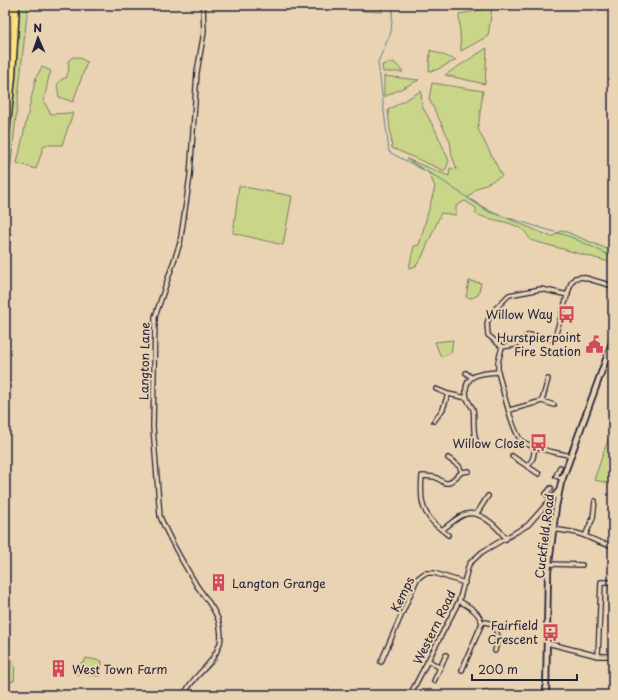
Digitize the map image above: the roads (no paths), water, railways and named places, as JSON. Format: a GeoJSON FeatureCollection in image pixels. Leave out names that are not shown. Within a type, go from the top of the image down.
{"type":"FeatureCollection","features":[{"type":"Feature","properties":{"kind":"highway"},"geometry":{"type":"LineString","coordinates":[[5,82],[10,5]]}},
{"type":"Feature","properties":{"kind":"highway"},"geometry":{"type":"LineString","coordinates":[[5,143],[16,5]]}},
{"type":"Feature","properties":{"kind":"street","name":"Langton Lane"},"geometry":{"type":"LineString","coordinates":[[184,695],[189,685],[214,660],[221,642],[218,618],[165,529],[160,516],[153,426],[155,320],[167,277],[180,243],[190,176],[197,74],[204,32],[203,5]]}},
{"type":"Feature","properties":{"kind":"street"},"geometry":{"type":"LineString","coordinates":[[568,295],[541,288],[509,295],[492,312],[487,323],[488,335],[502,347],[515,345],[529,335],[554,340],[575,278],[582,277],[613,286]]}},
{"type":"Feature","properties":{"kind":"street","name":"Cuckfield Road"},"geometry":{"type":"LineString","coordinates":[[546,695],[549,564],[560,489],[613,341]]}},
{"type":"Feature","properties":{"kind":"street"},"geometry":{"type":"LineString","coordinates":[[502,347],[498,362],[498,372],[515,431],[522,441],[535,447],[571,456]]}},
{"type":"Feature","properties":{"kind":"street"},"geometry":{"type":"LineString","coordinates":[[476,440],[472,431],[473,411],[467,398],[468,383],[471,377],[477,374],[498,372]]}},
{"type":"Feature","properties":{"kind":"street"},"geometry":{"type":"LineString","coordinates":[[466,373],[471,377]]}},
{"type":"Feature","properties":{"kind":"street"},"geometry":{"type":"LineString","coordinates":[[542,401],[548,378]]}},
{"type":"Feature","properties":{"kind":"street"},"geometry":{"type":"LineString","coordinates":[[436,389],[448,394],[467,398]]}},
{"type":"Feature","properties":{"kind":"street"},"geometry":{"type":"LineString","coordinates":[[434,421],[443,409],[448,394]]}},
{"type":"Feature","properties":{"kind":"street"},"geometry":{"type":"LineString","coordinates":[[510,410],[542,401],[554,405]]}},
{"type":"Feature","properties":{"kind":"street"},"geometry":{"type":"LineString","coordinates":[[528,466],[533,458],[535,447]]}},
{"type":"Feature","properties":{"kind":"street"},"geometry":{"type":"LineString","coordinates":[[512,456],[539,474]]}},
{"type":"Feature","properties":{"kind":"street"},"geometry":{"type":"LineString","coordinates":[[448,460],[459,466],[462,472]]}},
{"type":"Feature","properties":{"kind":"street"},"geometry":{"type":"LineString","coordinates":[[560,467],[556,476],[563,479]]}},
{"type":"Feature","properties":{"kind":"street"},"geometry":{"type":"LineString","coordinates":[[448,534],[430,520],[422,503],[422,474],[434,477],[445,483],[449,483],[462,472],[469,471]]}},
{"type":"Feature","properties":{"kind":"street"},"geometry":{"type":"LineString","coordinates":[[551,488],[546,494],[551,498]]}},
{"type":"Feature","properties":{"kind":"street","name":"Western Road"},"geometry":{"type":"LineString","coordinates":[[410,695],[459,602],[469,564],[482,552],[528,525],[560,489]]}},
{"type":"Feature","properties":{"kind":"street"},"geometry":{"type":"LineString","coordinates":[[477,513],[488,496]]}},
{"type":"Feature","properties":{"kind":"street"},"geometry":{"type":"LineString","coordinates":[[585,536],[593,518],[595,501]]}},
{"type":"Feature","properties":{"kind":"street"},"geometry":{"type":"LineString","coordinates":[[442,530],[464,514],[477,513],[497,526],[506,539]]}},
{"type":"Feature","properties":{"kind":"street"},"geometry":{"type":"LineString","coordinates":[[553,529],[585,536],[595,541],[613,545]]}},
{"type":"Feature","properties":{"kind":"street"},"geometry":{"type":"LineString","coordinates":[[549,564],[582,564]]}},
{"type":"Feature","properties":{"kind":"street","name":"Kemps"},"geometry":{"type":"LineString","coordinates":[[381,662],[417,579],[425,573],[434,573],[465,583]]}},
{"type":"Feature","properties":{"kind":"street"},"geometry":{"type":"LineString","coordinates":[[598,656],[601,582],[613,582]]}},
{"type":"Feature","properties":{"kind":"street"},"geometry":{"type":"LineString","coordinates":[[459,602],[473,609],[480,617],[482,624],[462,670]]}},
{"type":"Feature","properties":{"kind":"street"},"geometry":{"type":"LineString","coordinates":[[482,624],[485,622],[493,624],[498,636],[495,651]]}},
{"type":"Feature","properties":{"kind":"street"},"geometry":{"type":"LineString","coordinates":[[547,643],[598,656],[613,656]]}},
{"type":"Feature","properties":{"kind":"street"},"geometry":{"type":"LineString","coordinates":[[434,681],[446,655]]}},
{"type":"Feature","properties":{"kind":"street"},"geometry":{"type":"LineString","coordinates":[[428,660],[440,668]]}},
{"type":"Feature","properties":{"kind":"waterway"},"geometry":{"type":"LineString","coordinates":[[393,5],[391,32],[378,62],[389,152],[435,176],[489,212],[571,237],[613,257]]}},
{"type":"Feature","properties":{"kind":"waterway"},"geometry":{"type":"LineString","coordinates":[[194,682],[216,661],[223,639]]}},
{"type":"Feature","properties":{"kind":"waterway"},"geometry":{"type":"LineString","coordinates":[[187,695],[191,687]]}},
{"type":"Feature","properties":{"kind":"place","name":"Willow Way"},"geometry":{"type":"Point","coordinates":[566,314]}},
{"type":"Feature","properties":{"kind":"place","name":"Hurstpierpoint Fire Station"},"geometry":{"type":"Point","coordinates":[594,344]}},
{"type":"Feature","properties":{"kind":"place","name":"Willow Close"},"geometry":{"type":"Point","coordinates":[538,443]}},
{"type":"Feature","properties":{"kind":"place","name":"Langton Grange"},"geometry":{"type":"Point","coordinates":[219,583]}},
{"type":"Feature","properties":{"kind":"place","name":"Fairfield Crescent"},"geometry":{"type":"Point","coordinates":[551,632]}},
{"type":"Feature","properties":{"kind":"place","name":"West Town Farm"},"geometry":{"type":"Point","coordinates":[59,669]}}]}
